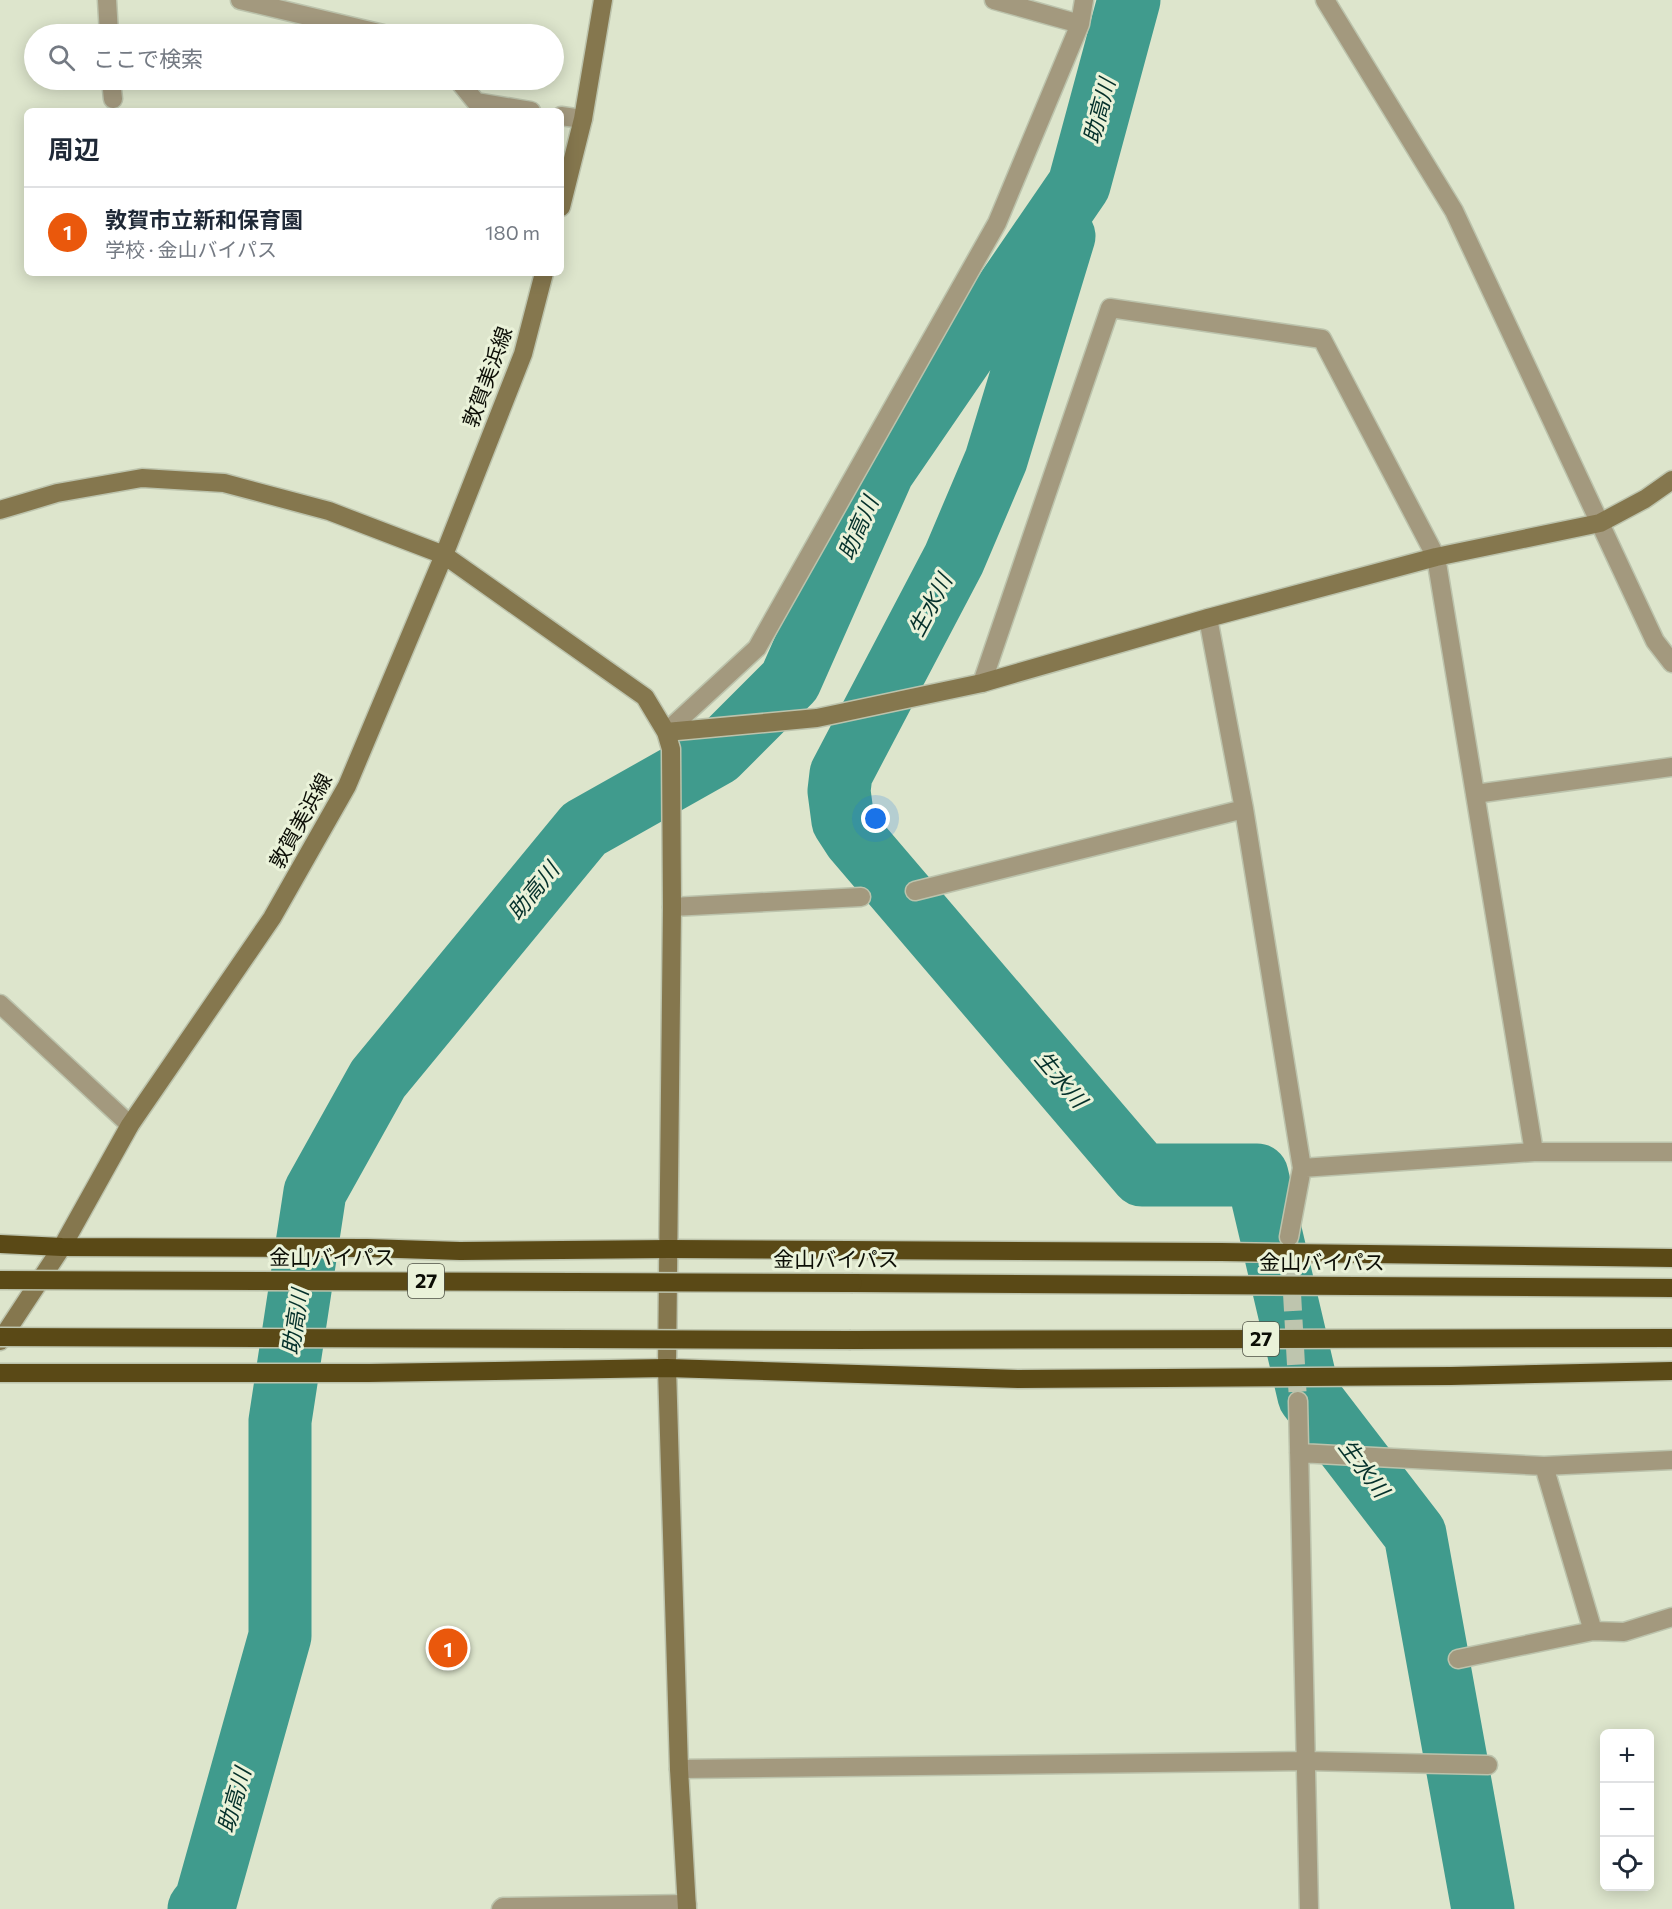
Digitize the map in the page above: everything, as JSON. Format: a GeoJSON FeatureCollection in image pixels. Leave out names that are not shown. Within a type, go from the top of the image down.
{"type":"FeatureCollection","features":[{"type":"Feature","properties":{"kind":"highway"},"geometry":{"type":"LineString","coordinates":[[0,1244],[62,1247],[367,1248],[460,1251],[669,1249],[1221,1252],[1672,1258]]}},
{"type":"Feature","properties":{"kind":"highway","name":"金山バイパス"},"geometry":{"type":"LineString","coordinates":[[0,1280],[1672,1288]]}},
{"type":"Feature","properties":{"kind":"highway","name":"27"},"geometry":{"type":"LineString","coordinates":[[0,1339],[1672,1338]]}},
{"type":"Feature","properties":{"kind":"highway"},"geometry":{"type":"LineString","coordinates":[[0,1373],[369,1373],[667,1368],[1018,1379],[1451,1376],[1672,1371]]}},
{"type":"Feature","properties":{"kind":"street"},"geometry":{"type":"LineString","coordinates":[[107,0],[108,24]]}},
{"type":"Feature","properties":{"kind":"street"},"geometry":{"type":"LineString","coordinates":[[240,0],[341,24]]}},
{"type":"Feature","properties":{"kind":"street"},"geometry":{"type":"LineString","coordinates":[[564,195],[583,119],[603,0]]}},
{"type":"Feature","properties":{"kind":"street"},"geometry":{"type":"LineString","coordinates":[[994,0],[1080,24]]}},
{"type":"Feature","properties":{"kind":"street"},"geometry":{"type":"LineString","coordinates":[[669,741],[757,648],[997,224],[1080,24],[1084,0]]}},
{"type":"Feature","properties":{"kind":"street"},"geometry":{"type":"LineString","coordinates":[[1325,0],[1454,211],[1655,641],[1672,663]]}},
{"type":"Feature","properties":{"kind":"street"},"geometry":{"type":"LineString","coordinates":[[112,90],[113,99]]}},
{"type":"Feature","properties":{"kind":"street"},"geometry":{"type":"LineString","coordinates":[[466,90],[476,102],[513,108]]}},
{"type":"Feature","properties":{"kind":"street"},"geometry":{"type":"LineString","coordinates":[[564,116],[583,119]]}},
{"type":"Feature","properties":{"kind":"street","name":"敦賀美浜線"},"geometry":{"type":"LineString","coordinates":[[0,1339],[62,1247],[130,1125],[272,918],[347,786],[444,555],[523,354],[543,276]]}},
{"type":"Feature","properties":{"kind":"street"},"geometry":{"type":"LineString","coordinates":[[982,683],[1110,308],[1322,339],[1436,557],[1534,1152]]}},
{"type":"Feature","properties":{"kind":"street"},"geometry":{"type":"LineString","coordinates":[[0,510],[57,493],[142,478],[224,483],[329,511],[444,555],[645,697],[669,741],[672,907],[667,1368],[679,1769],[687,1906],[503,1907],[501,1909]]}},
{"type":"Feature","properties":{"kind":"street"},"geometry":{"type":"LineString","coordinates":[[669,741],[818,718],[982,683],[1208,618],[1436,557],[1600,523],[1646,499],[1672,480]]}},
{"type":"Feature","properties":{"kind":"street"},"geometry":{"type":"LineString","coordinates":[[1208,618],[1244,809],[1302,1168],[1288,1238]]}},
{"type":"Feature","properties":{"kind":"street"},"geometry":{"type":"LineString","coordinates":[[1475,794],[1672,767]]}},
{"type":"Feature","properties":{"kind":"street"},"geometry":{"type":"LineString","coordinates":[[915,891],[1244,809]]}},
{"type":"Feature","properties":{"kind":"street"},"geometry":{"type":"LineString","coordinates":[[672,907],[861,897]]}},
{"type":"Feature","properties":{"kind":"street"},"geometry":{"type":"LineString","coordinates":[[0,1004],[130,1125]]}},
{"type":"Feature","properties":{"kind":"street"},"geometry":{"type":"LineString","coordinates":[[1302,1168],[1534,1152],[1672,1152]]}},
{"type":"Feature","properties":{"kind":"street"},"geometry":{"type":"LineString","coordinates":[[1298,1401],[1309,1909]]}},
{"type":"Feature","properties":{"kind":"street"},"geometry":{"type":"LineString","coordinates":[[1299,1453],[1544,1466],[1672,1460]]}},
{"type":"Feature","properties":{"kind":"street"},"geometry":{"type":"LineString","coordinates":[[1544,1466],[1593,1631]]}},
{"type":"Feature","properties":{"kind":"street"},"geometry":{"type":"LineString","coordinates":[[1458,1659],[1593,1631],[1624,1632],[1672,1617]]}},
{"type":"Feature","properties":{"kind":"street"},"geometry":{"type":"LineString","coordinates":[[679,1769],[1306,1761],[1488,1766]]}},
{"type":"Feature","properties":{"kind":"waterway","name":"助高川"},"geometry":{"type":"LineString","coordinates":[[199,1909],[206,1900],[280,1636],[280,1421],[315,1192],[378,1079],[584,829],[717,754],[790,681],[883,471],[1079,185],[1129,0]]}},
{"type":"Feature","properties":{"kind":"waterway","name":"生水川"},"geometry":{"type":"LineString","coordinates":[[1064,236],[996,460],[954,559],[841,774],[839,791],[843,821],[854,838],[1142,1175],[1257,1175],[1309,1396],[1415,1534],[1483,1909]]}},
{"type":"Feature","properties":{"kind":"tunnel"},"geometry":{"type":"LineString","coordinates":[[1289,1239],[1298,1401]]}},
{"type":"Feature","properties":{"kind":"place","name":"敦賀市立新和保育園"},"geometry":{"type":"Point","coordinates":[448,1648]}}]}
